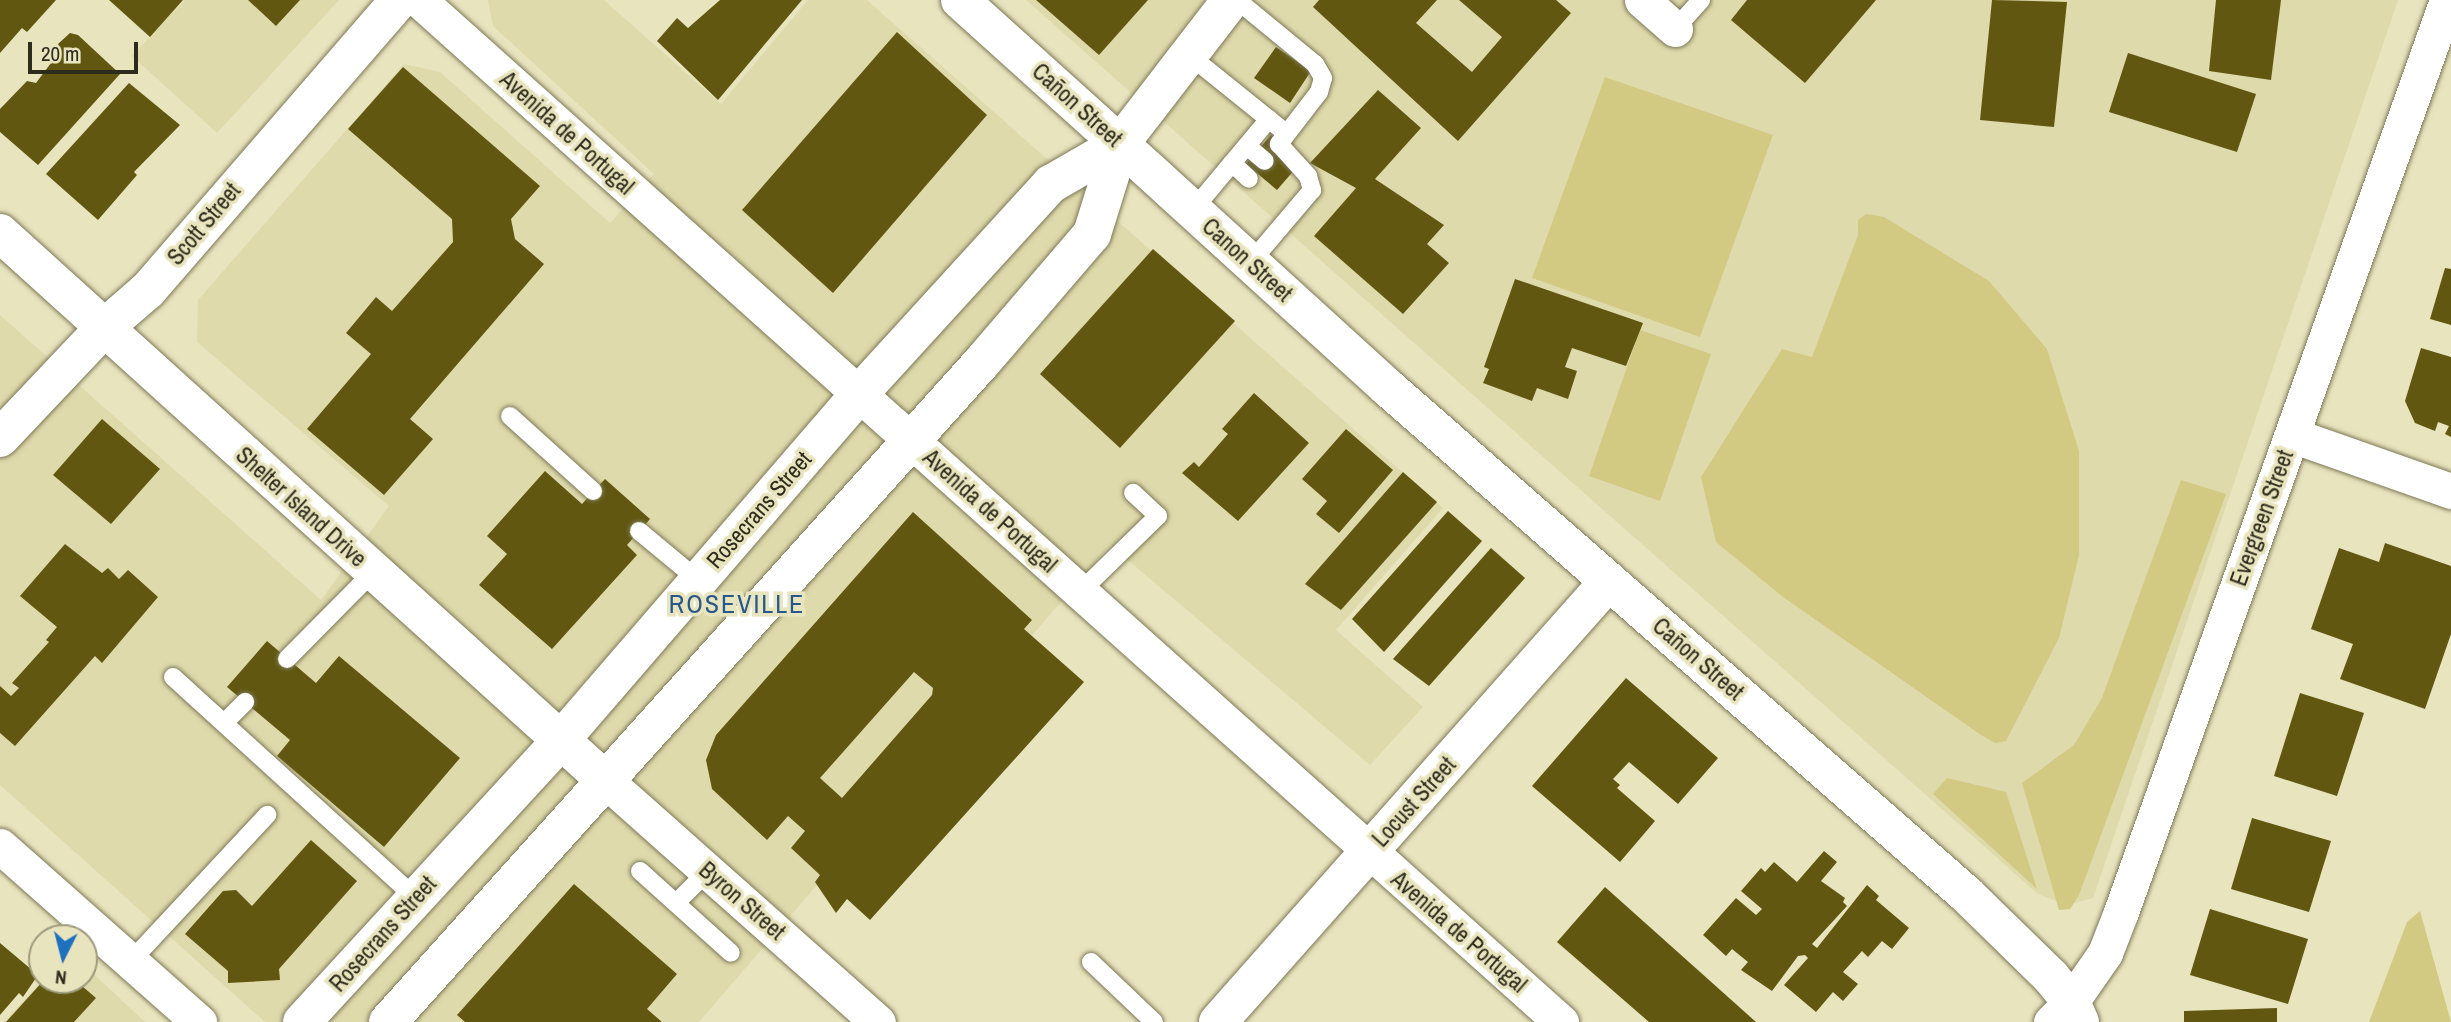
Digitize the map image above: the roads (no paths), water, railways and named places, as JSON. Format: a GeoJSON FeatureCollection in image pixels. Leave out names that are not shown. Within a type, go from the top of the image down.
{"type":"FeatureCollection","features":[{"type":"Feature","properties":{"kind":"main road","name":"Scott Street"},"geometry":{"type":"LineString","coordinates":[[0,438],[103,329],[148,290],[398,0]]}},
{"type":"Feature","properties":{"kind":"main road","name":"Cañon Street"},"geometry":{"type":"LineString","coordinates":[[960,0],[1192,211]]}},
{"type":"Feature","properties":{"kind":"main road","name":"Rosecrans Street"},"geometry":{"type":"LineString","coordinates":[[401,1017],[605,780],[1092,234],[1120,144],[1231,0]]}},
{"type":"Feature","properties":{"kind":"main road","name":"Rosecrans Street"},"geometry":{"type":"LineString","coordinates":[[302,1022],[560,741],[859,394],[1051,184],[1120,144]]}},
{"type":"Feature","properties":{"kind":"main road","name":"Canon Street"},"geometry":{"type":"LineString","coordinates":[[1192,211],[1301,308]]}},
{"type":"Feature","properties":{"kind":"main road","name":"Shelter Island Drive"},"geometry":{"type":"LineString","coordinates":[[0,233],[103,329],[605,780]]}},
{"type":"Feature","properties":{"kind":"main road","name":"Cañon Street"},"geometry":{"type":"LineString","coordinates":[[1301,308],[1966,894],[2025,949],[2067,1015]]}},
{"type":"Feature","properties":{"kind":"main road","name":"Locust Street"},"geometry":{"type":"LineString","coordinates":[[1218,1022],[1609,581]]}},
{"type":"Feature","properties":{"kind":"street","name":"Avenida de Portugal"},"geometry":{"type":"LineString","coordinates":[[419,0],[1561,1022]]}},
{"type":"Feature","properties":{"kind":"street"},"geometry":{"type":"LineString","coordinates":[[1642,0],[1675,29]]}},
{"type":"Feature","properties":{"kind":"street","name":"Evergreen Street"},"geometry":{"type":"LineString","coordinates":[[2067,1015],[2105,953],[2121,912],[2447,0]]}},
{"type":"Feature","properties":{"kind":"street"},"geometry":{"type":"LineString","coordinates":[[2292,435],[2451,491]]}},
{"type":"Feature","properties":{"kind":"street","name":"Byron Street"},"geometry":{"type":"LineString","coordinates":[[605,780],[878,1022]]}},
{"type":"Feature","properties":{"kind":"street"},"geometry":{"type":"LineString","coordinates":[[0,846],[199,1022]]}},
{"type":"Feature","properties":{"kind":"lane"},"geometry":{"type":"LineString","coordinates":[[1237,0],[1322,73],[1319,92],[1286,133],[1279,147],[1311,180],[1286,210],[1250,263]]}},
{"type":"Feature","properties":{"kind":"lane"},"geometry":{"type":"LineString","coordinates":[[1675,29],[1701,0]]}},
{"type":"Feature","properties":{"kind":"lane"},"geometry":{"type":"LineString","coordinates":[[1189,55],[1286,133]]}},
{"type":"Feature","properties":{"kind":"lane"},"geometry":{"type":"LineString","coordinates":[[1192,211],[1269,119]]}},
{"type":"Feature","properties":{"kind":"lane"},"geometry":{"type":"LineString","coordinates":[[1247,146],[1265,161]]}},
{"type":"Feature","properties":{"kind":"lane"},"geometry":{"type":"LineString","coordinates":[[1232,163],[1249,179]]}},
{"type":"Feature","properties":{"kind":"lane"},"geometry":{"type":"LineString","coordinates":[[510,416],[593,491]]}},
{"type":"Feature","properties":{"kind":"lane"},"geometry":{"type":"LineString","coordinates":[[1080,592],[1158,516],[1133,494]]}},
{"type":"Feature","properties":{"kind":"lane"},"geometry":{"type":"LineString","coordinates":[[639,531],[698,580]]}},
{"type":"Feature","properties":{"kind":"lane"},"geometry":{"type":"LineString","coordinates":[[287,659],[374,571]]}},
{"type":"Feature","properties":{"kind":"lane"},"geometry":{"type":"LineString","coordinates":[[173,677],[416,898]]}},
{"type":"Feature","properties":{"kind":"lane"},"geometry":{"type":"LineString","coordinates":[[224,723],[245,702]]}},
{"type":"Feature","properties":{"kind":"lane"},"geometry":{"type":"LineString","coordinates":[[131,961],[267,815]]}},
{"type":"Feature","properties":{"kind":"lane"},"geometry":{"type":"LineString","coordinates":[[640,871],[730,953]]}},
{"type":"Feature","properties":{"kind":"lane"},"geometry":{"type":"LineString","coordinates":[[676,903],[708,871]]}},
{"type":"Feature","properties":{"kind":"lane"},"geometry":{"type":"LineString","coordinates":[[1091,962],[1154,1022]]}},
{"type":"Feature","properties":{"kind":"district","name":"ROSEVILLE"},"geometry":{"type":"Point","coordinates":[737,604]}}]}
